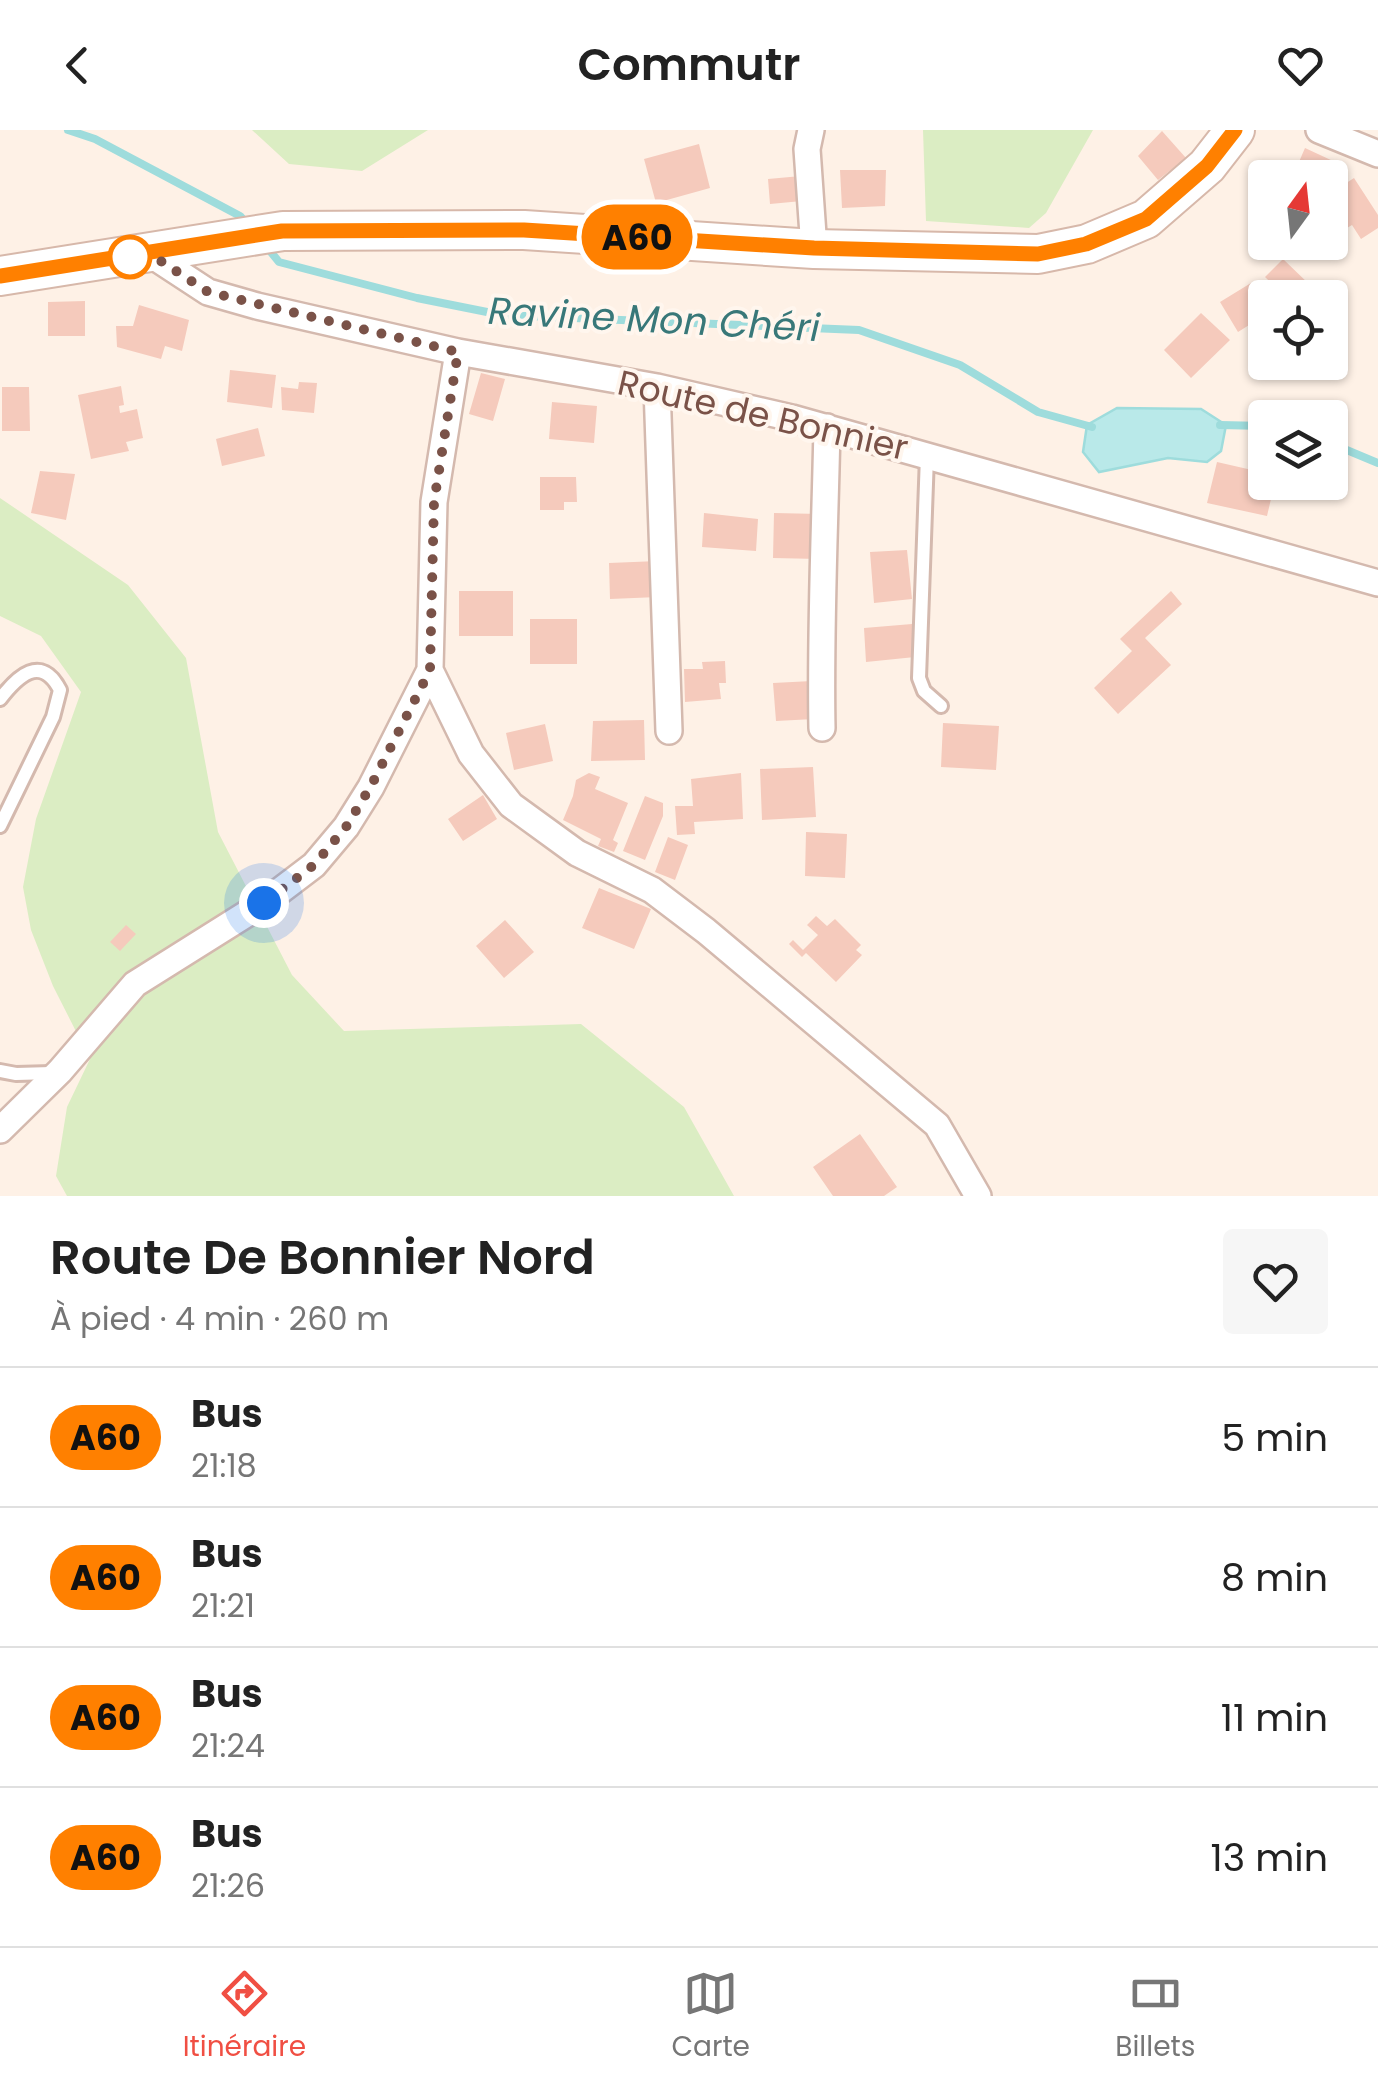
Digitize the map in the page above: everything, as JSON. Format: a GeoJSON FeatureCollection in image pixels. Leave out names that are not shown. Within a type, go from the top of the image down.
{"type":"FeatureCollection","features":[{"type":"Feature","properties":{"kind":"main road"},"geometry":{"type":"LineString","coordinates":[[0,276],[275,232],[524,230],[814,248],[1038,254],[1086,244],[1146,219],[1207,166],[1235,130]]}},
{"type":"Feature","properties":{"kind":"street"},"geometry":{"type":"LineString","coordinates":[[811,130],[807,149],[814,248]]}},
{"type":"Feature","properties":{"kind":"street"},"geometry":{"type":"LineString","coordinates":[[1319,130],[1378,154]]}},
{"type":"Feature","properties":{"kind":"street","name":"Route de Bonnier"},"geometry":{"type":"LineString","coordinates":[[150,254],[208,292],[458,352],[656,387],[827,427],[1378,583]]}},
{"type":"Feature","properties":{"kind":"street"},"geometry":{"type":"LineString","coordinates":[[0,1130],[60,1072],[135,984],[264,903],[314,865],[346,827],[371,786],[430,670],[434,502],[458,352]]}},
{"type":"Feature","properties":{"kind":"street"},"geometry":{"type":"LineString","coordinates":[[656,387],[669,731]]}},
{"type":"Feature","properties":{"kind":"street"},"geometry":{"type":"LineString","coordinates":[[822,728],[820,635],[826,554],[827,427]]}},
{"type":"Feature","properties":{"kind":"street"},"geometry":{"type":"LineString","coordinates":[[430,670],[471,754],[512,805],[576,853],[652,890],[706,930],[937,1125],[978,1196]]}},
{"type":"Feature","properties":{"kind":"lane"},"geometry":{"type":"LineString","coordinates":[[927,454],[919,678],[924,691],[940,706]]}},
{"type":"Feature","properties":{"kind":"lane"},"geometry":{"type":"LineString","coordinates":[[0,699],[25,673],[36,671],[55,680],[60,690],[53,716],[0,826]]}},
{"type":"Feature","properties":{"kind":"lane"},"geometry":{"type":"LineString","coordinates":[[0,1070],[60,1072]]}},
{"type":"Feature","properties":{"kind":"green space"},"geometry":{"type":"Polygon","coordinates":[[[252,130],[428,130],[362,171],[289,164],[252,130]]]}},
{"type":"Feature","properties":{"kind":"green space"},"geometry":{"type":"Polygon","coordinates":[[[923,130],[1093,130],[1046,213],[1029,228],[926,221],[923,130]]]}},
{"type":"Feature","properties":{"kind":"green space"},"geometry":{"type":"Polygon","coordinates":[[[0,498],[128,585],[186,658],[218,832],[292,975],[344,1031],[581,1024],[684,1107],[734,1196],[67,1196],[56,1176],[67,1107],[90,1059],[53,986],[31,930],[23,887],[36,819],[81,692],[41,636],[0,616],[0,498]]]}},
{"type":"Feature","properties":{"kind":"water"},"geometry":{"type":"Polygon","coordinates":[[[1117,408],[1201,409],[1226,425],[1221,451],[1207,462],[1168,458],[1099,472],[1083,452],[1087,425],[1117,408]]]}},
{"type":"Feature","properties":{"kind":"building"},"geometry":{"type":"Polygon","coordinates":[[[1162,131],[1186,158],[1158,180],[1138,156],[1162,131]]]}},
{"type":"Feature","properties":{"kind":"building"},"geometry":{"type":"Polygon","coordinates":[[[699,144],[710,188],[656,203],[644,159],[699,144]]]}},
{"type":"Feature","properties":{"kind":"building"},"geometry":{"type":"Polygon","coordinates":[[[1305,148],[1331,160],[1300,160],[1305,148]]]}},
{"type":"Feature","properties":{"kind":"building"},"geometry":{"type":"Polygon","coordinates":[[[840,170],[886,170],[885,206],[842,208],[840,170]]]}},
{"type":"Feature","properties":{"kind":"building"},"geometry":{"type":"Polygon","coordinates":[[[801,176],[802,201],[770,204],[768,179],[801,176]]]}},
{"type":"Feature","properties":{"kind":"building"},"geometry":{"type":"Polygon","coordinates":[[[1354,178],[1378,215],[1378,228],[1361,239],[1352,225],[1348,227],[1348,182],[1354,178]]]}},
{"type":"Feature","properties":{"kind":"building"},"geometry":{"type":"Polygon","coordinates":[[[1284,260],[1305,280],[1268,280],[1265,277],[1284,260]]]}},
{"type":"Feature","properties":{"kind":"building"},"geometry":{"type":"Polygon","coordinates":[[[1248,285],[1248,326],[1238,332],[1220,302],[1248,285]]]}},
{"type":"Feature","properties":{"kind":"building"},"geometry":{"type":"Polygon","coordinates":[[[85,301],[85,336],[48,336],[48,302],[85,301]]]}},
{"type":"Feature","properties":{"kind":"building"},"geometry":{"type":"Polygon","coordinates":[[[139,305],[189,320],[182,351],[165,346],[161,359],[117,347],[116,326],[133,326],[139,305]]]}},
{"type":"Feature","properties":{"kind":"building"},"geometry":{"type":"Polygon","coordinates":[[[1201,313],[1230,340],[1191,378],[1164,350],[1201,313]]]}},
{"type":"Feature","properties":{"kind":"building"},"geometry":{"type":"Polygon","coordinates":[[[230,370],[276,375],[272,408],[227,402],[230,370]]]}},
{"type":"Feature","properties":{"kind":"building"},"geometry":{"type":"Polygon","coordinates":[[[481,373],[505,379],[493,421],[469,414],[481,373]]]}},
{"type":"Feature","properties":{"kind":"building"},"geometry":{"type":"Polygon","coordinates":[[[299,382],[317,383],[314,413],[282,410],[281,387],[298,389],[299,382]]]}},
{"type":"Feature","properties":{"kind":"building"},"geometry":{"type":"Polygon","coordinates":[[[121,386],[124,405],[119,406],[120,413],[137,409],[143,438],[126,442],[129,451],[91,459],[78,395],[121,386]]]}},
{"type":"Feature","properties":{"kind":"building"},"geometry":{"type":"Polygon","coordinates":[[[2,387],[29,387],[30,431],[2,431],[2,387]]]}},
{"type":"Feature","properties":{"kind":"building"},"geometry":{"type":"Polygon","coordinates":[[[552,402],[597,406],[594,443],[549,439],[552,402]]]}},
{"type":"Feature","properties":{"kind":"building"},"geometry":{"type":"Polygon","coordinates":[[[258,428],[265,456],[222,466],[216,439],[258,428]]]}},
{"type":"Feature","properties":{"kind":"building"},"geometry":{"type":"Polygon","coordinates":[[[1217,462],[1248,469],[1248,500],[1271,500],[1267,516],[1207,503],[1217,462]]]}},
{"type":"Feature","properties":{"kind":"building"},"geometry":{"type":"Polygon","coordinates":[[[40,471],[75,474],[66,520],[31,513],[40,471]]]}},
{"type":"Feature","properties":{"kind":"building"},"geometry":{"type":"Polygon","coordinates":[[[540,477],[576,477],[577,502],[564,502],[564,510],[540,510],[540,477]]]}},
{"type":"Feature","properties":{"kind":"building"},"geometry":{"type":"Polygon","coordinates":[[[704,513],[758,519],[756,551],[702,547],[704,513]]]}},
{"type":"Feature","properties":{"kind":"building"},"geometry":{"type":"Polygon","coordinates":[[[774,513],[820,514],[819,559],[773,558],[774,513]]]}},
{"type":"Feature","properties":{"kind":"building"},"geometry":{"type":"Polygon","coordinates":[[[907,550],[912,599],[874,603],[870,552],[907,550]]]}},
{"type":"Feature","properties":{"kind":"building"},"geometry":{"type":"Polygon","coordinates":[[[658,561],[658,597],[610,599],[609,563],[658,561]]]}},
{"type":"Feature","properties":{"kind":"building"},"geometry":{"type":"Polygon","coordinates":[[[459,591],[513,591],[513,636],[459,636],[459,591]]]}},
{"type":"Feature","properties":{"kind":"building"},"geometry":{"type":"Polygon","coordinates":[[[1171,591],[1182,604],[1145,638],[1171,665],[1118,714],[1094,688],[1132,651],[1120,639],[1171,591]]]}},
{"type":"Feature","properties":{"kind":"building"},"geometry":{"type":"Polygon","coordinates":[[[530,619],[577,619],[577,664],[530,664],[530,619]]]}},
{"type":"Feature","properties":{"kind":"building"},"geometry":{"type":"Polygon","coordinates":[[[912,624],[915,657],[866,662],[864,628],[912,624]]]}},
{"type":"Feature","properties":{"kind":"building"},"geometry":{"type":"Polygon","coordinates":[[[725,661],[726,683],[719,683],[721,699],[685,702],[684,669],[703,669],[702,662],[725,661]]]}},
{"type":"Feature","properties":{"kind":"building"},"geometry":{"type":"Polygon","coordinates":[[[812,681],[814,719],[776,721],[773,683],[812,681]]]}},
{"type":"Feature","properties":{"kind":"building"},"geometry":{"type":"Polygon","coordinates":[[[644,720],[645,760],[591,761],[593,721],[644,720]]]}},
{"type":"Feature","properties":{"kind":"building"},"geometry":{"type":"Polygon","coordinates":[[[943,723],[999,726],[996,770],[941,767],[943,723]]]}},
{"type":"Feature","properties":{"kind":"building"},"geometry":{"type":"Polygon","coordinates":[[[545,724],[553,761],[514,770],[506,733],[545,724]]]}},
{"type":"Feature","properties":{"kind":"building"},"geometry":{"type":"Polygon","coordinates":[[[813,767],[816,817],[762,820],[760,769],[813,767]]]}},
{"type":"Feature","properties":{"kind":"building"},"geometry":{"type":"Polygon","coordinates":[[[589,773],[600,777],[595,789],[628,803],[613,840],[618,843],[614,852],[598,846],[601,839],[563,820],[576,780],[589,773]]]}},
{"type":"Feature","properties":{"kind":"building"},"geometry":{"type":"Polygon","coordinates":[[[741,773],[743,819],[694,822],[695,834],[677,835],[675,806],[693,806],[691,779],[741,773]]]}},
{"type":"Feature","properties":{"kind":"building"},"geometry":{"type":"Polygon","coordinates":[[[483,795],[497,819],[463,841],[448,819],[483,795]]]}},
{"type":"Feature","properties":{"kind":"building"},"geometry":{"type":"Polygon","coordinates":[[[645,796],[663,803],[663,816],[645,860],[623,851],[645,796]]]}},
{"type":"Feature","properties":{"kind":"building"},"geometry":{"type":"Polygon","coordinates":[[[806,832],[847,834],[845,878],[805,876],[806,832]]]}},
{"type":"Feature","properties":{"kind":"building"},"geometry":{"type":"Polygon","coordinates":[[[668,837],[688,845],[675,880],[655,872],[668,837]]]}},
{"type":"Feature","properties":{"kind":"building"},"geometry":{"type":"Polygon","coordinates":[[[599,888],[651,909],[634,949],[582,928],[599,888]]]}},
{"type":"Feature","properties":{"kind":"building"},"geometry":{"type":"Polygon","coordinates":[[[816,916],[827,926],[835,919],[861,945],[856,950],[862,955],[836,982],[806,953],[802,957],[789,944],[793,940],[803,950],[818,935],[807,925],[816,916]]]}},
{"type":"Feature","properties":{"kind":"building"},"geometry":{"type":"Polygon","coordinates":[[[505,920],[534,952],[504,978],[476,946],[505,920]]]}},
{"type":"Feature","properties":{"kind":"building"},"geometry":{"type":"Polygon","coordinates":[[[126,925],[136,934],[120,951],[110,942],[126,925]]]}},
{"type":"Feature","properties":{"kind":"building"},"geometry":{"type":"Polygon","coordinates":[[[860,1134],[897,1187],[884,1196],[833,1196],[813,1167],[860,1134]]]}},
{"type":"Feature","properties":{"kind":"waterway","name":"Ravine Mon Chéri"},"geometry":{"type":"LineString","coordinates":[[68,130],[95,139],[240,216],[247,224]]}},
{"type":"Feature","properties":{"kind":"waterway","name":"Ravine Mon Chéri"},"geometry":{"type":"LineString","coordinates":[[266,246],[279,262],[417,298],[502,315],[859,330],[960,365],[1038,412],[1092,427]]}},
{"type":"Feature","properties":{"kind":"waterway","name":"Ravine Mon Chéri"},"geometry":{"type":"LineString","coordinates":[[1220,425],[1248,426]]}},
{"type":"Feature","properties":{"kind":"waterway","name":"Ravine Mon Chéri"},"geometry":{"type":"LineString","coordinates":[[1348,450],[1378,463]]}},
{"type":"Feature","properties":{"kind":"bus line","name":"A60"},"geometry":{"type":"LineString","coordinates":[[0,276],[282,231],[524,230],[814,248],[1038,254],[1086,244],[1146,219],[1207,166],[1235,130]]}},
{"type":"Feature","properties":{"kind":"route"},"geometry":{"type":"LineString","coordinates":[[130,257],[120,258],[150,254],[208,292],[232,299],[458,352],[434,502],[430,670],[346,827],[314,865],[264,903]]}}]}
